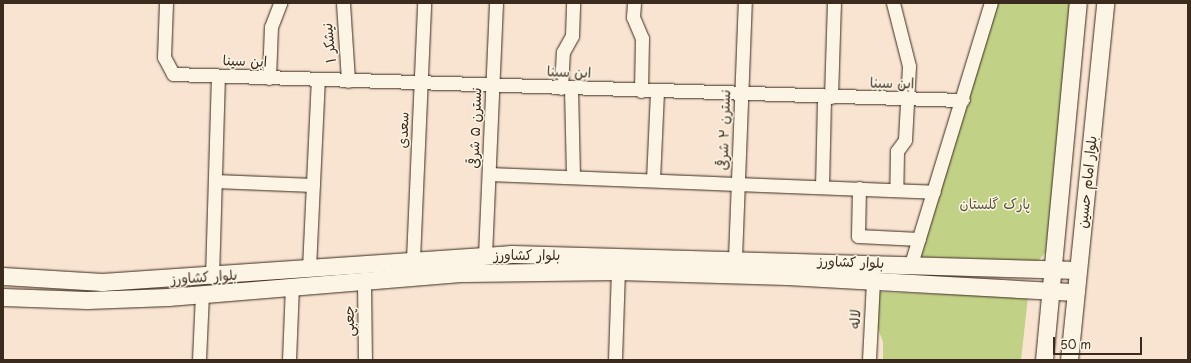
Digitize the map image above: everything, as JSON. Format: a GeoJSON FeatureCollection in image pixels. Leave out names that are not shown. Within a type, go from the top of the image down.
{"type":"FeatureCollection","features":[{"type":"Feature","properties":{"kind":"main road","name":"بلوار امام حسین"},"geometry":{"type":"LineString","coordinates":[[1044,360],[1078,3]]}},
{"type":"Feature","properties":{"kind":"main road","name":"بلوار امام حسین"},"geometry":{"type":"LineString","coordinates":[[1069,360],[1104,3]]}},
{"type":"Feature","properties":{"kind":"main road","name":"بلوار کشاورز"},"geometry":{"type":"LineString","coordinates":[[3,276],[102,282],[212,277],[414,259],[486,255],[735,258],[1078,270]]}},
{"type":"Feature","properties":{"kind":"main road","name":"بلوار کشاورز"},"geometry":{"type":"LineString","coordinates":[[3,297],[87,300],[202,294],[463,273],[618,271],[873,280],[1076,292]]}},
{"type":"Feature","properties":{"kind":"street","name":"ابن سینا"},"geometry":{"type":"LineString","coordinates":[[166,3],[164,57],[173,74],[218,77],[492,85],[741,95],[963,100]]}},
{"type":"Feature","properties":{"kind":"street"},"geometry":{"type":"LineString","coordinates":[[269,78],[271,27],[280,3]]}},
{"type":"Feature","properties":{"kind":"street","name":"نیشکر ۱"},"geometry":{"type":"LineString","coordinates":[[343,3],[348,81]]}},
{"type":"Feature","properties":{"kind":"street","name":"سعدی"},"geometry":{"type":"LineString","coordinates":[[414,259],[424,3]]}},
{"type":"Feature","properties":{"kind":"street","name":"نسترن ۵ شرقی"},"geometry":{"type":"LineString","coordinates":[[486,255],[496,3]]}},
{"type":"Feature","properties":{"kind":"street"},"geometry":{"type":"LineString","coordinates":[[573,3],[572,36],[563,52],[573,177]]}},
{"type":"Feature","properties":{"kind":"street"},"geometry":{"type":"LineString","coordinates":[[634,3],[633,17],[642,38],[641,91]]}},
{"type":"Feature","properties":{"kind":"street","name":"نسترن ۲ شرقی"},"geometry":{"type":"LineString","coordinates":[[735,258],[745,3]]}},
{"type":"Feature","properties":{"kind":"street"},"geometry":{"type":"LineString","coordinates":[[822,187],[834,3]]}},
{"type":"Feature","properties":{"kind":"street"},"geometry":{"type":"LineString","coordinates":[[893,3],[909,66],[905,140],[897,151],[896,190]]}},
{"type":"Feature","properties":{"kind":"street"},"geometry":{"type":"LineString","coordinates":[[911,264],[963,100],[991,3]]}},
{"type":"Feature","properties":{"kind":"street"},"geometry":{"type":"LineString","coordinates":[[212,277],[218,77]]}},
{"type":"Feature","properties":{"kind":"street"},"geometry":{"type":"LineString","coordinates":[[309,268],[318,80]]}},
{"type":"Feature","properties":{"kind":"street"},"geometry":{"type":"LineString","coordinates":[[652,180],[657,92]]}},
{"type":"Feature","properties":{"kind":"street"},"geometry":{"type":"LineString","coordinates":[[489,174],[934,192]]}},
{"type":"Feature","properties":{"kind":"street"},"geometry":{"type":"LineString","coordinates":[[215,181],[313,185]]}},
{"type":"Feature","properties":{"kind":"street"},"geometry":{"type":"LineString","coordinates":[[859,188],[858,236],[919,239]]}},
{"type":"Feature","properties":{"kind":"street"},"geometry":{"type":"LineString","coordinates":[[615,360],[618,271]]}},
{"type":"Feature","properties":{"kind":"street","name":"لاله"},"geometry":{"type":"LineString","coordinates":[[869,360],[873,280]]}},
{"type":"Feature","properties":{"kind":"street","name":"چعبی"},"geometry":{"type":"LineString","coordinates":[[364,281],[365,360]]}},
{"type":"Feature","properties":{"kind":"street"},"geometry":{"type":"LineString","coordinates":[[289,360],[292,286]]}},
{"type":"Feature","properties":{"kind":"street"},"geometry":{"type":"LineString","coordinates":[[199,360],[202,294]]}},
{"type":"Feature","properties":{"kind":"green space","name":"پارک گلستان"},"geometry":{"type":"Polygon","coordinates":[[[998,3],[1070,3],[1046,252],[1038,261],[921,257],[998,3]]]}},
{"type":"Feature","properties":{"kind":"green space"},"geometry":{"type":"Polygon","coordinates":[[[877,292],[1028,297],[1021,360],[883,360],[883,342],[875,320],[877,292]]]}}]}
